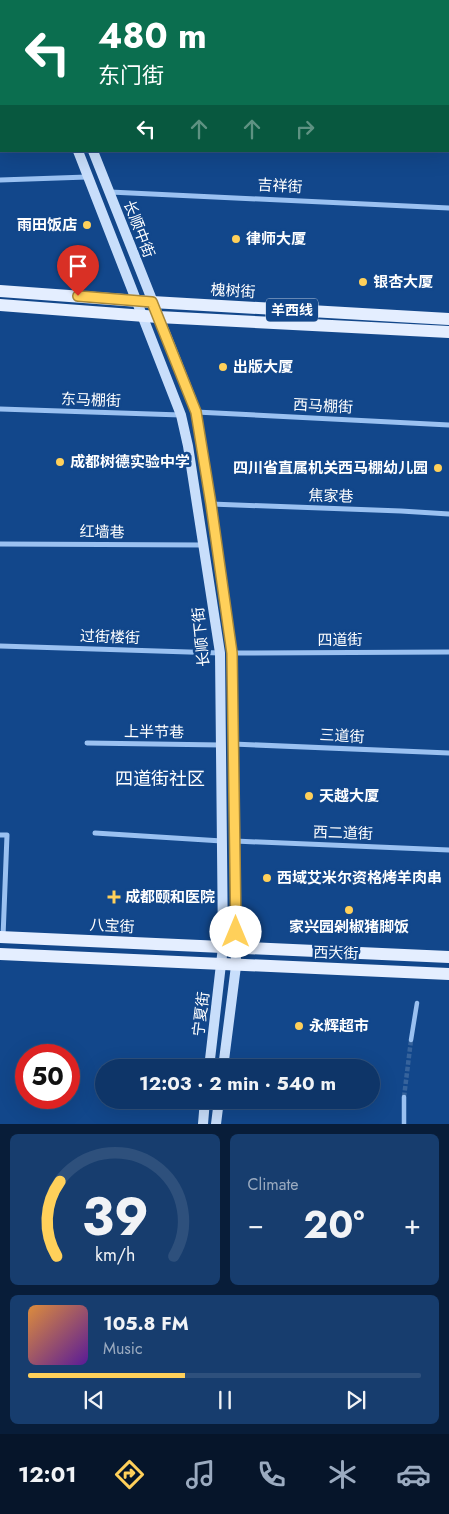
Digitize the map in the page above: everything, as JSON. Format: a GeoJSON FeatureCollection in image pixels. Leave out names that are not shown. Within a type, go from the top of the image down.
{"type":"FeatureCollection","features":[{"type":"Feature","properties":{"kind":"main road","name":"长顺中街"},"geometry":{"type":"LineString","coordinates":[[78,152],[141,315]]}},
{"type":"Feature","properties":{"kind":"main road","name":"长顺中街"},"geometry":{"type":"LineString","coordinates":[[93,152],[158,317]]}},
{"type":"Feature","properties":{"kind":"main road","name":"槐树街"},"geometry":{"type":"LineString","coordinates":[[0,291],[152,302],[449,319]]}},
{"type":"Feature","properties":{"kind":"main road","name":"槐树街"},"geometry":{"type":"LineString","coordinates":[[0,305],[158,317],[449,332]]}},
{"type":"Feature","properties":{"kind":"main road","name":"长顺下街"},"geometry":{"type":"LineString","coordinates":[[141,315],[181,415],[188,446],[220,653],[222,965]]}},
{"type":"Feature","properties":{"kind":"main road","name":"长顺下街"},"geometry":{"type":"LineString","coordinates":[[158,317],[196,412],[232,653],[236,841],[236,966]]}},
{"type":"Feature","properties":{"kind":"main road","name":"八宝街"},"geometry":{"type":"LineString","coordinates":[[2,937],[223,947]]}},
{"type":"Feature","properties":{"kind":"main road","name":"西大街"},"geometry":{"type":"LineString","coordinates":[[223,947],[449,957]]}},
{"type":"Feature","properties":{"kind":"main road"},"geometry":{"type":"LineString","coordinates":[[0,954],[222,965]]}},
{"type":"Feature","properties":{"kind":"main road","name":"西大街"},"geometry":{"type":"LineString","coordinates":[[222,965],[449,974]]}},
{"type":"Feature","properties":{"kind":"main road","name":"宁夏街"},"geometry":{"type":"LineString","coordinates":[[211,1059],[222,965]]}},
{"type":"Feature","properties":{"kind":"main road","name":"宁夏街"},"geometry":{"type":"LineString","coordinates":[[224,1059],[236,966]]}},
{"type":"Feature","properties":{"kind":"main road"},"geometry":{"type":"LineString","coordinates":[[202,1124],[204,1109]]}},
{"type":"Feature","properties":{"kind":"main road"},"geometry":{"type":"LineString","coordinates":[[216,1124],[218,1109]]}},
{"type":"Feature","properties":{"kind":"street"},"geometry":{"type":"LineString","coordinates":[[0,180],[88,177]]}},
{"type":"Feature","properties":{"kind":"street","name":"吉祥街"},"geometry":{"type":"LineString","coordinates":[[109,192],[130,191],[449,208]]}},
{"type":"Feature","properties":{"kind":"street","name":"东马棚街"},"geometry":{"type":"LineString","coordinates":[[0,409],[181,415]]}},
{"type":"Feature","properties":{"kind":"street","name":"西马棚街"},"geometry":{"type":"LineString","coordinates":[[196,412],[449,425]]}},
{"type":"Feature","properties":{"kind":"street","name":"焦家巷"},"geometry":{"type":"LineString","coordinates":[[211,504],[401,510],[449,514]]}},
{"type":"Feature","properties":{"kind":"street","name":"红墙巷"},"geometry":{"type":"LineString","coordinates":[[0,544],[204,545]]}},
{"type":"Feature","properties":{"kind":"street","name":"过街楼街"},"geometry":{"type":"LineString","coordinates":[[0,646],[220,653]]}},
{"type":"Feature","properties":{"kind":"street","name":"四道街"},"geometry":{"type":"LineString","coordinates":[[232,653],[449,652]]}},
{"type":"Feature","properties":{"kind":"street","name":"上半节巷"},"geometry":{"type":"LineString","coordinates":[[87,743],[220,745]]}},
{"type":"Feature","properties":{"kind":"street","name":"三道街"},"geometry":{"type":"LineString","coordinates":[[234,744],[449,754]]}},
{"type":"Feature","properties":{"kind":"street"},"geometry":{"type":"LineString","coordinates":[[94,833],[222,841]]}},
{"type":"Feature","properties":{"kind":"street"},"geometry":{"type":"LineString","coordinates":[[0,835],[7,835],[2,937]]}},
{"type":"Feature","properties":{"kind":"street","name":"西二道街"},"geometry":{"type":"LineString","coordinates":[[236,841],[449,850]]}},
{"type":"Feature","properties":{"kind":"street"},"geometry":{"type":"LineString","coordinates":[[410,1040],[417,1004]]}},
{"type":"Feature","properties":{"kind":"street"},"geometry":{"type":"LineString","coordinates":[[404,1097],[404,1124]]}},
{"type":"Feature","properties":{"kind":"tunnel"},"geometry":{"type":"LineString","coordinates":[[404,1097],[411,1040]]}},
{"type":"Feature","properties":{"kind":"place","name":"雨田饭店"},"geometry":{"type":"Point","coordinates":[87,225]}},
{"type":"Feature","properties":{"kind":"place","name":"律师大厦"},"geometry":{"type":"Point","coordinates":[236,239]}},
{"type":"Feature","properties":{"kind":"place","name":"银杏大厦"},"geometry":{"type":"Point","coordinates":[363,282]}},
{"type":"Feature","properties":{"kind":"place","name":"出版大厦"},"geometry":{"type":"Point","coordinates":[223,367]}},
{"type":"Feature","properties":{"kind":"place","name":"成都树德实验中学"},"geometry":{"type":"Point","coordinates":[60,462]}},
{"type":"Feature","properties":{"kind":"place","name":"四川省直属机关西马棚幼儿园"},"geometry":{"type":"Point","coordinates":[438,468]}},
{"type":"Feature","properties":{"kind":"place","name":"天越大厦"},"geometry":{"type":"Point","coordinates":[309,796]}},
{"type":"Feature","properties":{"kind":"place","name":"西域艾米尔资格烤羊肉串"},"geometry":{"type":"Point","coordinates":[267,878]}},
{"type":"Feature","properties":{"kind":"place","name":"成都颐和医院"},"geometry":{"type":"Point","coordinates":[114,897]}},
{"type":"Feature","properties":{"kind":"place","name":"家兴园剁椒猪脚饭"},"geometry":{"type":"Point","coordinates":[349,910]}},
{"type":"Feature","properties":{"kind":"place","name":"永辉超市"},"geometry":{"type":"Point","coordinates":[299,1026]}},
{"type":"Feature","properties":{"kind":"district","name":"四道街社区"},"geometry":{"type":"Point","coordinates":[160,779]}},
{"type":"Feature","properties":{"kind":"route"},"geometry":{"type":"LineString","coordinates":[[78,296],[152,302],[196,412],[204,455],[232,653],[236,932]]}}]}
